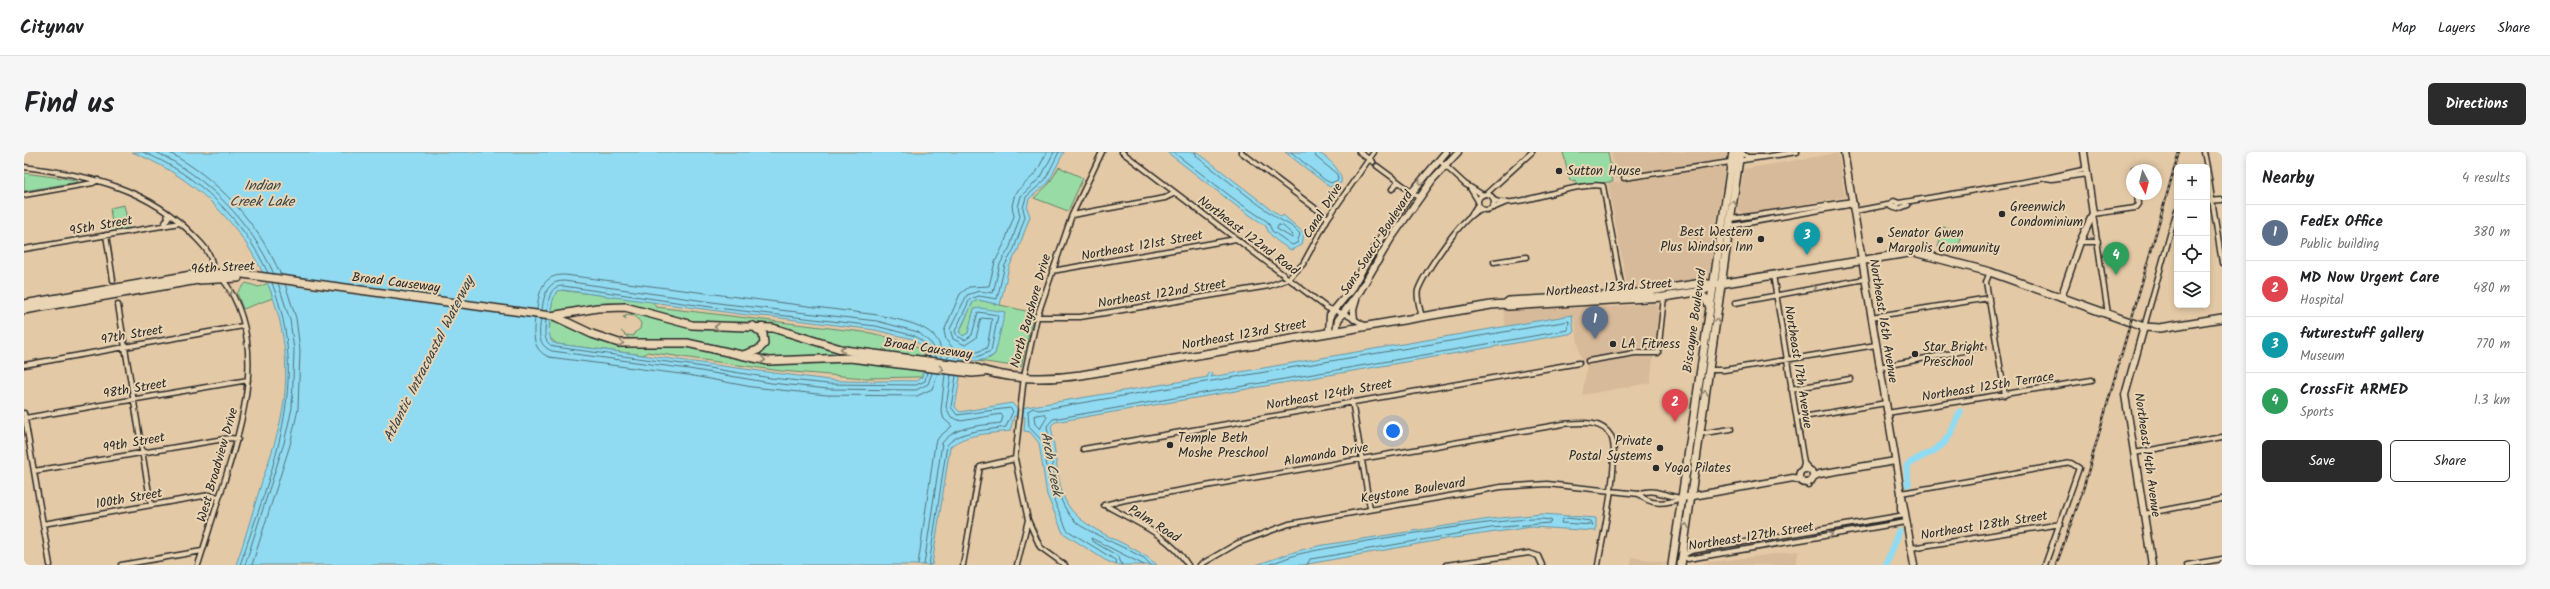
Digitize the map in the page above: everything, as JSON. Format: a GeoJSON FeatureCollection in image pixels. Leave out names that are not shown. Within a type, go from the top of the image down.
{"type":"FeatureCollection","features":[{"type":"Feature","properties":{"kind":"main road","name":"Biscayne Boulevard"},"geometry":{"type":"LineString","coordinates":[[1680,565],[1731,222],[1735,160],[1733,152]]}},
{"type":"Feature","properties":{"kind":"main road","name":"Biscayne Boulevard"},"geometry":{"type":"LineString","coordinates":[[1673,564],[1713,285],[1735,160],[1741,152]]}},
{"type":"Feature","properties":{"kind":"main road","name":"Northeast 123rd Street"},"geometry":{"type":"LineString","coordinates":[[1574,301],[1586,296],[1670,289],[1703,283],[1713,285],[1722,284],[1914,252],[1990,272],[2144,327],[2160,328],[2222,318]]}},
{"type":"Feature","properties":{"kind":"main road","name":"96th Street"},"geometry":{"type":"LineString","coordinates":[[24,310],[207,273],[235,273],[262,278]]}},
{"type":"Feature","properties":{"kind":"main road","name":"96th Street"},"geometry":{"type":"LineString","coordinates":[[24,304],[222,278],[262,278]]}},
{"type":"Feature","properties":{"kind":"main road","name":"Broad Causeway"},"geometry":{"type":"LineString","coordinates":[[262,278],[551,316],[592,334],[619,343],[687,343],[739,355],[783,362],[850,358],[919,363]]}},
{"type":"Feature","properties":{"kind":"main road","name":"Northeast 123rd Street"},"geometry":{"type":"LineString","coordinates":[[986,372],[1024,376],[1071,376],[1505,304],[1509,301],[1574,301],[1662,297],[1703,291],[1713,285]]}},
{"type":"Feature","properties":{"kind":"main road"},"geometry":{"type":"LineString","coordinates":[[1662,297],[1670,289]]}},
{"type":"Feature","properties":{"kind":"main road"},"geometry":{"type":"LineString","coordinates":[[1696,292],[1705,298],[1710,307]]}},
{"type":"Feature","properties":{"kind":"main road","name":"Broad Causeway"},"geometry":{"type":"LineString","coordinates":[[551,316],[597,308],[619,307],[640,310],[699,326],[752,326],[782,330],[844,350],[919,363],[986,372]]}},
{"type":"Feature","properties":{"kind":"main road"},"geometry":{"type":"LineString","coordinates":[[739,355],[758,350],[764,344],[763,334],[752,326]]}},
{"type":"Feature","properties":{"kind":"main road"},"geometry":{"type":"LineString","coordinates":[[1676,537],[1677,547],[1682,556]]}},
{"type":"Feature","properties":{"kind":"street","name":"North Bayshore Drive"},"geometry":{"type":"LineString","coordinates":[[1064,565],[1040,547],[1028,520],[1015,459],[1024,376],[1037,317],[1072,215],[1102,152]]}},
{"type":"Feature","properties":{"kind":"street","name":"Northeast 122nd Road"},"geometry":{"type":"LineString","coordinates":[[1122,152],[1327,308],[1343,313],[1367,326]]}},
{"type":"Feature","properties":{"kind":"street"},"geometry":{"type":"LineString","coordinates":[[1241,152],[1328,218]]}},
{"type":"Feature","properties":{"kind":"street"},"geometry":{"type":"LineString","coordinates":[[1359,152],[1373,162]]}},
{"type":"Feature","properties":{"kind":"street","name":"Canal Drive"},"geometry":{"type":"LineString","coordinates":[[1288,278],[1303,264],[1328,218],[1374,152]]}},
{"type":"Feature","properties":{"kind":"street","name":"Sans Soucci Boulevard"},"geometry":{"type":"LineString","coordinates":[[1332,332],[1328,319],[1350,291],[1369,256],[1412,192],[1446,152]]}},
{"type":"Feature","properties":{"kind":"street","name":"Sans Soucci Boulevard"},"geometry":{"type":"LineString","coordinates":[[1332,332],[1343,313],[1360,291],[1390,240],[1419,197],[1458,152]]}},
{"type":"Feature","properties":{"kind":"street"},"geometry":{"type":"LineString","coordinates":[[1422,317],[1418,290],[1442,250],[1471,215],[1478,202],[1484,195],[1497,185],[1532,152]]}},
{"type":"Feature","properties":{"kind":"street"},"geometry":{"type":"LineString","coordinates":[[1741,152],[1747,157],[1764,158]]}},
{"type":"Feature","properties":{"kind":"street"},"geometry":{"type":"LineString","coordinates":[[1624,178],[1735,160],[1764,158],[1797,152]]}},
{"type":"Feature","properties":{"kind":"street","name":"Northeast 16th Avenue"},"geometry":{"type":"LineString","coordinates":[[1844,152],[1901,493],[1901,510],[1905,515],[1914,565]]}},
{"type":"Feature","properties":{"kind":"street"},"geometry":{"type":"LineString","coordinates":[[2084,152],[2108,314]]}},
{"type":"Feature","properties":{"kind":"street"},"geometry":{"type":"LineString","coordinates":[[2204,152],[2206,164]]}},
{"type":"Feature","properties":{"kind":"street"},"geometry":{"type":"LineString","coordinates":[[1439,160],[1470,188],[1493,199],[1507,202]]}},
{"type":"Feature","properties":{"kind":"street"},"geometry":{"type":"LineString","coordinates":[[1377,166],[1419,197]]}},
{"type":"Feature","properties":{"kind":"street"},"geometry":{"type":"LineString","coordinates":[[24,168],[98,180],[135,193],[167,212],[180,223],[211,256],[212,266],[207,273]]}},
{"type":"Feature","properties":{"kind":"street"},"geometry":{"type":"LineString","coordinates":[[1731,222],[1854,205],[1897,206],[1900,203],[2087,171]]}},
{"type":"Feature","properties":{"kind":"street"},"geometry":{"type":"LineString","coordinates":[[24,195],[93,183],[98,180]]}},
{"type":"Feature","properties":{"kind":"street"},"geometry":{"type":"LineString","coordinates":[[1392,189],[1398,182]]}},
{"type":"Feature","properties":{"kind":"street"},"geometry":{"type":"LineString","coordinates":[[2210,184],[2222,264]]}},
{"type":"Feature","properties":{"kind":"street"},"geometry":{"type":"LineString","coordinates":[[1492,208],[1497,185]]}},
{"type":"Feature","properties":{"kind":"street"},"geometry":{"type":"LineString","coordinates":[[1471,215],[1507,202],[1601,185],[1604,187],[1623,294]]}},
{"type":"Feature","properties":{"kind":"street"},"geometry":{"type":"LineString","coordinates":[[1470,188],[1482,210]]}},
{"type":"Feature","properties":{"kind":"street"},"geometry":{"type":"LineString","coordinates":[[1072,215],[1164,198],[1175,193]]}},
{"type":"Feature","properties":{"kind":"street"},"geometry":{"type":"LineString","coordinates":[[2093,214],[2135,208],[2138,204],[2138,200]]}},
{"type":"Feature","properties":{"kind":"street"},"geometry":{"type":"LineString","coordinates":[[2210,202],[2222,200]]}},
{"type":"Feature","properties":{"kind":"street"},"geometry":{"type":"LineString","coordinates":[[1887,205],[1897,210],[1908,205]]}},
{"type":"Feature","properties":{"kind":"street"},"geometry":{"type":"LineString","coordinates":[[163,226],[168,218],[167,212]]}},
{"type":"Feature","properties":{"kind":"street"},"geometry":{"type":"LineString","coordinates":[[1731,222],[1793,213]]}},
{"type":"Feature","properties":{"kind":"street"},"geometry":{"type":"LineString","coordinates":[[2061,298],[2080,242],[2093,214]]}},
{"type":"Feature","properties":{"kind":"street"},"geometry":{"type":"LineString","coordinates":[[2144,327],[2174,221]]}},
{"type":"Feature","properties":{"kind":"street","name":"95th Street"},"geometry":{"type":"LineString","coordinates":[[24,249],[180,223]]}},
{"type":"Feature","properties":{"kind":"street"},"geometry":{"type":"LineString","coordinates":[[106,236],[113,280]]}},
{"type":"Feature","properties":{"kind":"street","name":"Northeast 121st Street"},"geometry":{"type":"LineString","coordinates":[[1052,271],[1236,240]]}},
{"type":"Feature","properties":{"kind":"street"},"geometry":{"type":"LineString","coordinates":[[2080,242],[2098,242]]}},
{"type":"Feature","properties":{"kind":"street"},"geometry":{"type":"LineString","coordinates":[[1494,262],[1526,257]]}},
{"type":"Feature","properties":{"kind":"street"},"geometry":{"type":"LineString","coordinates":[[1990,272],[1986,282],[2005,395]]}},
{"type":"Feature","properties":{"kind":"street","name":"Northeast 17th Avenue"},"geometry":{"type":"LineString","coordinates":[[1773,275],[1804,463],[1801,471]]}},
{"type":"Feature","properties":{"kind":"street","name":"West Broadview Drive"},"geometry":{"type":"LineString","coordinates":[[198,565],[238,439],[247,395],[247,348],[243,326],[237,307],[222,278]]}},
{"type":"Feature","properties":{"kind":"street","name":"Northeast 122nd Street"},"geometry":{"type":"LineString","coordinates":[[1037,317],[1080,317],[1269,286],[1288,278]]}},
{"type":"Feature","properties":{"kind":"street"},"geometry":{"type":"LineString","coordinates":[[1734,303],[1865,279]]}},
{"type":"Feature","properties":{"kind":"street"},"geometry":{"type":"LineString","coordinates":[[1354,318],[1354,308],[1360,291]]}},
{"type":"Feature","properties":{"kind":"street"},"geometry":{"type":"LineString","coordinates":[[1588,361],[1635,353],[1648,355],[1658,353],[1662,297]]}},
{"type":"Feature","properties":{"kind":"street"},"geometry":{"type":"LineString","coordinates":[[1871,317],[1989,298]]}},
{"type":"Feature","properties":{"kind":"street"},"geometry":{"type":"LineString","coordinates":[[118,305],[151,505]]}},
{"type":"Feature","properties":{"kind":"street","name":"97th Street"},"geometry":{"type":"LineString","coordinates":[[24,365],[243,326]]}},
{"type":"Feature","properties":{"kind":"street","name":"Northeast 14th Avenue"},"geometry":{"type":"LineString","coordinates":[[2144,327],[2125,396],[2152,565]]}},
{"type":"Feature","properties":{"kind":"street"},"geometry":{"type":"LineString","coordinates":[[1709,370],[1724,370],[1876,345]]}},
{"type":"Feature","properties":{"kind":"street"},"geometry":{"type":"LineString","coordinates":[[1879,367],[1984,347]]}},
{"type":"Feature","properties":{"kind":"street","name":"Northeast 124th Street"},"geometry":{"type":"LineString","coordinates":[[1083,449],[1579,363]]}},
{"type":"Feature","properties":{"kind":"street"},"geometry":{"type":"LineString","coordinates":[[1792,389],[1850,379]]}},
{"type":"Feature","properties":{"kind":"street","name":"98th Street"},"geometry":{"type":"LineString","coordinates":[[24,416],[248,380]]}},
{"type":"Feature","properties":{"kind":"street","name":"Northeast 125th Terrace"},"geometry":{"type":"LineString","coordinates":[[1888,413],[2092,380]]}},
{"type":"Feature","properties":{"kind":"street"},"geometry":{"type":"LineString","coordinates":[[1352,402],[1363,459],[1370,508]]}},
{"type":"Feature","properties":{"kind":"street"},"geometry":{"type":"LineString","coordinates":[[1797,418],[1886,403]]}},
{"type":"Feature","properties":{"kind":"street"},"geometry":{"type":"LineString","coordinates":[[24,416],[50,565]]}},
{"type":"Feature","properties":{"kind":"street","name":"Alamanda Drive"},"geometry":{"type":"LineString","coordinates":[[1104,505],[1125,500],[1563,424],[1590,422],[1599,426],[1611,436],[1614,456],[1598,565]]}},
{"type":"Feature","properties":{"kind":"street"},"geometry":{"type":"LineString","coordinates":[[1690,439],[1700,433],[1731,429]]}},
{"type":"Feature","properties":{"kind":"street"},"geometry":{"type":"LineString","coordinates":[[2134,452],[2222,437]]}},
{"type":"Feature","properties":{"kind":"street","name":"99th Street"},"geometry":{"type":"LineString","coordinates":[[34,471],[230,438],[238,439]]}},
{"type":"Feature","properties":{"kind":"street"},"geometry":{"type":"LineString","coordinates":[[963,565],[980,467],[1015,459]]}},
{"type":"Feature","properties":{"kind":"street"},"geometry":{"type":"LineString","coordinates":[[1801,471],[1819,474],[1895,461]]}},
{"type":"Feature","properties":{"kind":"street"},"geometry":{"type":"LineString","coordinates":[[1804,463],[1812,473]]}},
{"type":"Feature","properties":{"kind":"street"},"geometry":{"type":"LineString","coordinates":[[1901,493],[2071,463],[2079,468],[2045,565]]}},
{"type":"Feature","properties":{"kind":"street"},"geometry":{"type":"LineString","coordinates":[[1793,478],[1801,471]]}},
{"type":"Feature","properties":{"kind":"street"},"geometry":{"type":"LineString","coordinates":[[1801,471],[1805,482]]}},
{"type":"Feature","properties":{"kind":"street"},"geometry":{"type":"LineString","coordinates":[[1805,482],[1812,473]]}},
{"type":"Feature","properties":{"kind":"street"},"geometry":{"type":"LineString","coordinates":[[1682,498],[1793,478],[1805,482]]}},
{"type":"Feature","properties":{"kind":"street","name":"Keystone Boulevard"},"geometry":{"type":"LineString","coordinates":[[1200,565],[1238,543],[1289,524],[1370,508],[1501,487],[1547,484],[1639,494],[1646,491],[1655,491],[1682,498]]}},
{"type":"Feature","properties":{"kind":"street","name":"Keystone Boulevard"},"geometry":{"type":"LineString","coordinates":[[1639,494],[1644,500],[1653,503],[1671,502],[1682,498]]}},
{"type":"Feature","properties":{"kind":"street","name":"100th Street"},"geometry":{"type":"LineString","coordinates":[[43,524],[209,495],[219,497]]}},
{"type":"Feature","properties":{"kind":"street"},"geometry":{"type":"LineString","coordinates":[[2144,514],[2222,499]]}},
{"type":"Feature","properties":{"kind":"street","name":"Palm Road"},"geometry":{"type":"LineString","coordinates":[[1104,505],[1167,542],[1178,550],[1188,565]]}},
{"type":"Feature","properties":{"kind":"street","name":"Northeast 127th Street"},"geometry":{"type":"LineString","coordinates":[[1682,556],[1690,552],[1815,529],[1858,524],[1905,515]]}},
{"type":"Feature","properties":{"kind":"street"},"geometry":{"type":"LineString","coordinates":[[1017,565],[1028,520]]}},
{"type":"Feature","properties":{"kind":"street","name":"Northeast 127th Street"},"geometry":{"type":"LineString","coordinates":[[1682,556],[1688,559],[1906,522]]}},
{"type":"Feature","properties":{"kind":"street"},"geometry":{"type":"LineString","coordinates":[[1858,524],[1858,530]]}},
{"type":"Feature","properties":{"kind":"street","name":"Northeast 128th Street"},"geometry":{"type":"LineString","coordinates":[[1911,548],[2060,524]]}},
{"type":"Feature","properties":{"kind":"street"},"geometry":{"type":"LineString","coordinates":[[1813,537],[1815,529]]}},
{"type":"Feature","properties":{"kind":"street"},"geometry":{"type":"LineString","coordinates":[[121,565],[202,551]]}},
{"type":"Feature","properties":{"kind":"street"},"geometry":{"type":"LineString","coordinates":[[1446,565],[1530,553],[1538,556],[1542,565]]}},
{"type":"Feature","properties":{"kind":"street"},"geometry":{"type":"LineString","coordinates":[[2187,565],[2222,559]]}},
{"type":"Feature","properties":{"kind":"shaded area"},"geometry":{"type":"Polygon","coordinates":[[[1611,152],[1728,152],[1727,158],[1616,179],[1611,152]]]}},
{"type":"Feature","properties":{"kind":"shaded area"},"geometry":{"type":"Polygon","coordinates":[[[1838,153],[1845,197],[1744,214],[1738,210],[1744,169],[1838,153]]]}},
{"type":"Feature","properties":{"kind":"shaded area"},"geometry":{"type":"Polygon","coordinates":[[[1721,164],[1725,165],[1709,273],[1703,278],[1628,290],[1608,184],[1721,164]]]}},
{"type":"Feature","properties":{"kind":"shaded area"},"geometry":{"type":"Polygon","coordinates":[[[1654,303],[1657,305],[1658,317],[1650,383],[1582,395],[1587,367],[1580,356],[1574,315],[1506,327],[1503,310],[1612,307],[1654,303]]]}},
{"type":"Feature","properties":{"kind":"shaded area"},"geometry":{"type":"Polygon","coordinates":[[[1799,551],[1795,565],[1704,565],[1704,563],[1799,551]]]}},
{"type":"Feature","properties":{"kind":"shaded area"},"geometry":{"type":"Polygon","coordinates":[[[1632,557],[1668,563],[1668,565],[1631,565],[1632,557]]]}},
{"type":"Feature","properties":{"kind":"green space"},"geometry":{"type":"Polygon","coordinates":[[[1563,152],[1608,152],[1613,182],[1577,184],[1575,180],[1570,181],[1563,152]]]}},
{"type":"Feature","properties":{"kind":"green space"},"geometry":{"type":"Polygon","coordinates":[[[1059,167],[1083,178],[1068,211],[1034,198],[1049,184],[1059,167]]]}},
{"type":"Feature","properties":{"kind":"green space"},"geometry":{"type":"Polygon","coordinates":[[[24,173],[77,180],[78,182],[24,191],[24,173]]]}},
{"type":"Feature","properties":{"kind":"green space"},"geometry":{"type":"Polygon","coordinates":[[[124,205],[129,228],[113,231],[110,208],[124,205]]]}},
{"type":"Feature","properties":{"kind":"green space"},"geometry":{"type":"Polygon","coordinates":[[[1943,227],[1963,231],[1957,252],[1938,247],[1943,227]]]}},
{"type":"Feature","properties":{"kind":"green space"},"geometry":{"type":"Polygon","coordinates":[[[246,283],[259,287],[268,283],[273,298],[243,309],[237,293],[246,283]]]}},
{"type":"Feature","properties":{"kind":"green space"},"geometry":{"type":"Polygon","coordinates":[[[559,290],[652,301],[656,307],[871,333],[911,343],[923,351],[924,356],[887,352],[887,350],[883,349],[882,352],[836,344],[781,326],[753,322],[701,323],[625,304],[607,303],[565,312],[551,311],[553,297],[559,290]]]}},
{"type":"Feature","properties":{"kind":"green space"},"geometry":{"type":"Polygon","coordinates":[[[979,300],[1034,313],[1021,367],[978,361],[990,358],[995,354],[1004,312],[974,309],[968,333],[963,336],[959,333],[973,302],[979,300]]]}},
{"type":"Feature","properties":{"kind":"green space"},"geometry":{"type":"Polygon","coordinates":[[[633,313],[758,331],[763,343],[748,352],[630,339],[626,335],[634,336],[634,333],[640,329],[641,323],[635,316],[628,315],[633,313]]]}},
{"type":"Feature","properties":{"kind":"green space"},"geometry":{"type":"Polygon","coordinates":[[[550,320],[562,323],[593,339],[618,346],[686,346],[772,365],[850,362],[923,371],[922,377],[866,378],[781,371],[647,352],[644,355],[557,344],[549,337],[550,320]]]}},
{"type":"Feature","properties":{"kind":"green space"},"geometry":{"type":"Polygon","coordinates":[[[762,329],[774,330],[817,344],[919,362],[778,359],[751,356],[760,351],[762,329]]]}},
{"type":"Feature","properties":{"kind":"water"},"geometry":{"type":"Polygon","coordinates":[[[132,152],[1064,152],[1048,183],[1029,199],[1027,208],[1030,216],[1018,250],[1009,267],[1000,305],[979,300],[973,302],[959,332],[963,336],[968,333],[974,309],[980,308],[1005,312],[995,354],[983,360],[963,360],[955,407],[960,412],[1012,403],[1016,408],[1023,409],[1026,407],[1208,377],[1207,375],[1210,372],[1212,373],[1211,377],[1572,315],[1574,333],[1055,422],[1051,426],[1057,467],[1062,492],[1068,506],[1078,517],[1090,526],[1146,556],[1157,565],[1116,565],[1105,560],[1063,533],[1047,495],[1039,443],[1030,432],[1024,431],[1025,417],[1014,416],[1010,431],[963,439],[950,447],[932,565],[236,565],[274,443],[283,408],[286,368],[281,328],[270,290],[253,255],[230,223],[202,194],[169,170],[132,152]],[[563,290],[557,291],[553,301],[549,332],[552,342],[557,344],[829,380],[916,381],[922,377],[926,353],[923,347],[913,339],[875,330],[747,315],[563,290]]]}},
{"type":"Feature","properties":{"kind":"water"},"geometry":{"type":"Polygon","coordinates":[[[1167,152],[1197,152],[1281,217],[1283,215],[1304,233],[1302,245],[1291,250],[1279,243],[1270,234],[1266,226],[1235,205],[1167,152]]]}},
{"type":"Feature","properties":{"kind":"water"},"geometry":{"type":"Polygon","coordinates":[[[1285,152],[1318,153],[1328,159],[1337,169],[1340,174],[1341,183],[1330,187],[1285,152]]]}},
{"type":"Feature","properties":{"kind":"water"},"geometry":{"type":"Polygon","coordinates":[[[1542,514],[1596,518],[1596,531],[1532,527],[1446,539],[1302,565],[1256,565],[1297,551],[1318,546],[1490,519],[1542,514]]]}},
{"type":"Feature","properties":{"kind":"pier"},"geometry":{"type":"Polygon","coordinates":[[[263,274],[552,311],[550,320],[266,283],[263,274]]]}},
{"type":"Feature","properties":{"kind":"waterway"},"geometry":{"type":"LineString","coordinates":[[1908,484],[1907,466],[1914,460],[1935,450],[1943,444],[1952,431],[1960,412]]}},
{"type":"Feature","properties":{"kind":"waterway"},"geometry":{"type":"LineString","coordinates":[[1886,565],[1899,531]]}},
{"type":"Feature","properties":{"kind":"railway"},"geometry":{"type":"LineString","coordinates":[[2056,565],[2082,493],[2179,152]]}},
{"type":"Feature","properties":{"kind":"place","name":"Sutton House"},"geometry":{"type":"Point","coordinates":[1559,171]}},
{"type":"Feature","properties":{"kind":"place","name":"Greenwich Condominium"},"geometry":{"type":"Point","coordinates":[2002,214]}},
{"type":"Feature","properties":{"kind":"place","name":"Best Western Plus Windsor Inn"},"geometry":{"type":"Point","coordinates":[1761,239]}},
{"type":"Feature","properties":{"kind":"place","name":"Senator Gwen Margolis Community"},"geometry":{"type":"Point","coordinates":[1880,240]}},
{"type":"Feature","properties":{"kind":"place","name":"futurestuff gallery"},"geometry":{"type":"Point","coordinates":[1807,255]}},
{"type":"Feature","properties":{"kind":"place","name":"CrossFit ARMED"},"geometry":{"type":"Point","coordinates":[2116,275]}},
{"type":"Feature","properties":{"kind":"place","name":"FedEx Office"},"geometry":{"type":"Point","coordinates":[1595,339]}},
{"type":"Feature","properties":{"kind":"place","name":"LA Fitness"},"geometry":{"type":"Point","coordinates":[1613,344]}},
{"type":"Feature","properties":{"kind":"place","name":"Star Bright Preschool"},"geometry":{"type":"Point","coordinates":[1915,354]}},
{"type":"Feature","properties":{"kind":"place","name":"MD Now Urgent Care"},"geometry":{"type":"Point","coordinates":[1675,422]}},
{"type":"Feature","properties":{"kind":"place","name":"Temple Beth Moshe Preschool"},"geometry":{"type":"Point","coordinates":[1170,445]}},
{"type":"Feature","properties":{"kind":"place","name":"Private Postal Systems"},"geometry":{"type":"Point","coordinates":[1660,448]}},
{"type":"Feature","properties":{"kind":"place","name":"Yoga Pilates"},"geometry":{"type":"Point","coordinates":[1656,468]}},
{"type":"Feature","properties":{"kind":"water label","name":"Indian Creek Lake"},"geometry":{"type":"Point","coordinates":[262,194]}},
{"type":"Feature","properties":{"kind":"water label","name":"Atlantic Intracoastal Waterway"},"geometry":{"type":"Point","coordinates":[429,359]}},
{"type":"Feature","properties":{"kind":"water label","name":"Arch Creek"},"geometry":{"type":"Point","coordinates":[1051,464]}}]}
